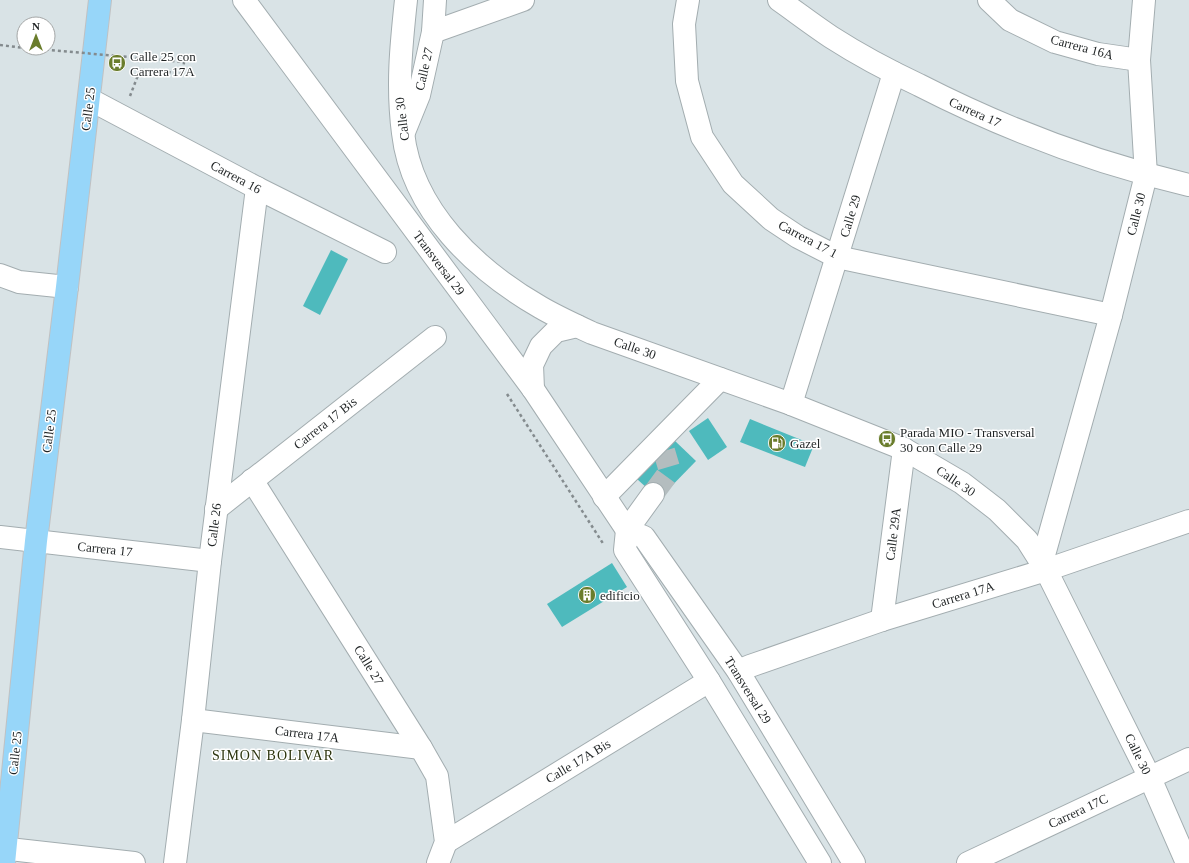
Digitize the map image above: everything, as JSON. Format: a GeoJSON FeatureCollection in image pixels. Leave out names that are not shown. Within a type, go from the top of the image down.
{"type":"FeatureCollection","features":[{"type":"Feature","properties":{"kind":"main road","name":"Calle 25"},"geometry":{"type":"LineString","coordinates":[[3,853],[36,541],[100,0]]}},
{"type":"Feature","properties":{"kind":"street","name":"Transversal 29"},"geometry":{"type":"LineString","coordinates":[[244,0],[534,389],[627,530],[644,537],[738,671],[848,859]]}},
{"type":"Feature","properties":{"kind":"street","name":"Calle 30"},"geometry":{"type":"LineString","coordinates":[[406,0],[399,77],[403,135],[413,176],[436,217],[460,246],[501,281],[540,308],[592,333],[791,404],[904,448],[962,483],[997,510],[1027,540],[1044,566],[1150,778],[1187,863]]}},
{"type":"Feature","properties":{"kind":"street","name":"Calle 27"},"geometry":{"type":"LineString","coordinates":[[403,135],[419,95],[433,32],[435,0]]}},
{"type":"Feature","properties":{"kind":"street"},"geometry":{"type":"LineString","coordinates":[[433,32],[523,0]]}},
{"type":"Feature","properties":{"kind":"street","name":"Carrera 17 1"},"geometry":{"type":"LineString","coordinates":[[688,0],[684,24],[688,82],[702,137],[733,184],[770,219],[837,257],[1111,315]]}},
{"type":"Feature","properties":{"kind":"street","name":"Carrera 17"},"geometry":{"type":"LineString","coordinates":[[779,0],[832,38],[894,73],[959,106],[1018,131],[1146,175],[1189,185]]}},
{"type":"Feature","properties":{"kind":"street","name":"Carrera 16A"},"geometry":{"type":"LineString","coordinates":[[989,0],[1010,20],[1054,42],[1098,54],[1139,60]]}},
{"type":"Feature","properties":{"kind":"street","name":"Calle 30"},"geometry":{"type":"LineString","coordinates":[[1044,566],[1111,315],[1146,175],[1139,60],[1144,0]]}},
{"type":"Feature","properties":{"kind":"street","name":"Calle 29"},"geometry":{"type":"LineString","coordinates":[[791,404],[894,73]]}},
{"type":"Feature","properties":{"kind":"street","name":"Carrera 16"},"geometry":{"type":"LineString","coordinates":[[89,99],[257,188],[386,252]]}},
{"type":"Feature","properties":{"kind":"street","name":"Calle 26"},"geometry":{"type":"LineString","coordinates":[[175,863],[193,720],[216,509],[257,188]]}},
{"type":"Feature","properties":{"kind":"street"},"geometry":{"type":"LineString","coordinates":[[0,275],[19,282],[67,287]]}},
{"type":"Feature","properties":{"kind":"street"},"geometry":{"type":"LineString","coordinates":[[534,389],[532,365],[540,346],[556,331],[577,326]]}},
{"type":"Feature","properties":{"kind":"street","name":"Carrera 17 Bis"},"geometry":{"type":"LineString","coordinates":[[216,509],[435,337]]}},
{"type":"Feature","properties":{"kind":"street"},"geometry":{"type":"LineString","coordinates":[[604,497],[663,445],[720,379]]}},
{"type":"Feature","properties":{"kind":"street","name":"Calle 29A"},"geometry":{"type":"LineString","coordinates":[[882,620],[904,448]]}},
{"type":"Feature","properties":{"kind":"street","name":"Calle 27"},"geometry":{"type":"LineString","coordinates":[[252,480],[421,748],[437,776],[446,842],[438,863]]}},
{"type":"Feature","properties":{"kind":"street"},"geometry":{"type":"LineString","coordinates":[[653,494],[627,530],[625,550],[709,681],[820,863]]}},
{"type":"Feature","properties":{"kind":"street","name":"Carrera 17A"},"geometry":{"type":"LineString","coordinates":[[738,671],[882,620],[1044,566],[1189,521]]}},
{"type":"Feature","properties":{"kind":"street","name":"Carrera 17"},"geometry":{"type":"LineString","coordinates":[[0,537],[210,561]]}},
{"type":"Feature","properties":{"kind":"street","name":"Calle 17A Bis"},"geometry":{"type":"LineString","coordinates":[[446,842],[709,681]]}},
{"type":"Feature","properties":{"kind":"street","name":"Carrera 17A"},"geometry":{"type":"LineString","coordinates":[[193,720],[421,748]]}},
{"type":"Feature","properties":{"kind":"street","name":"Carrera 17C"},"geometry":{"type":"LineString","coordinates":[[968,863],[1189,760]]}},
{"type":"Feature","properties":{"kind":"street"},"geometry":{"type":"LineString","coordinates":[[3,853],[134,863]]}},
{"type":"Feature","properties":{"kind":"path"},"geometry":{"type":"LineString","coordinates":[[0,46],[16,47]]}},
{"type":"Feature","properties":{"kind":"path"},"geometry":{"type":"LineString","coordinates":[[56,51],[184,62],[183,73],[140,70],[122,117]]}},
{"type":"Feature","properties":{"kind":"building"},"geometry":{"type":"Polygon","coordinates":[[[331,250],[348,259],[320,315],[303,306],[331,250]]]}},
{"type":"Feature","properties":{"kind":"building"},"geometry":{"type":"Polygon","coordinates":[[[708,418],[727,447],[708,460],[689,431],[708,418]]]}},
{"type":"Feature","properties":{"kind":"building","name":"Gazel"},"geometry":{"type":"Polygon","coordinates":[[[750,419],[814,445],[805,467],[740,442],[750,419]]]}},
{"type":"Feature","properties":{"kind":"building"},"geometry":{"type":"Polygon","coordinates":[[[674,440],[696,461],[659,499],[637,479],[674,440]]]}},
{"type":"Feature","properties":{"kind":"building","name":"edificio"},"geometry":{"type":"Polygon","coordinates":[[[612,563],[627,587],[562,627],[547,604],[612,563]]]}},
{"type":"Feature","properties":{"kind":"tunnel"},"geometry":{"type":"LineString","coordinates":[[653,494],[670,471],[664,451]]}},
{"type":"Feature","properties":{"kind":"place","name":"Calle 25 con Carrera 17A"},"geometry":{"type":"Point","coordinates":[117,63]}},
{"type":"Feature","properties":{"kind":"place","name":"Parada MIO - Transversal 30 con Calle 29"},"geometry":{"type":"Point","coordinates":[887,439]}},
{"type":"Feature","properties":{"kind":"place","name":"Gazel"},"geometry":{"type":"Point","coordinates":[777,443]}},
{"type":"Feature","properties":{"kind":"place","name":"edificio"},"geometry":{"type":"Point","coordinates":[587,595]}},
{"type":"Feature","properties":{"kind":"district","name":"SIMON BOLIVAR"},"geometry":{"type":"Point","coordinates":[273,755]}}]}
